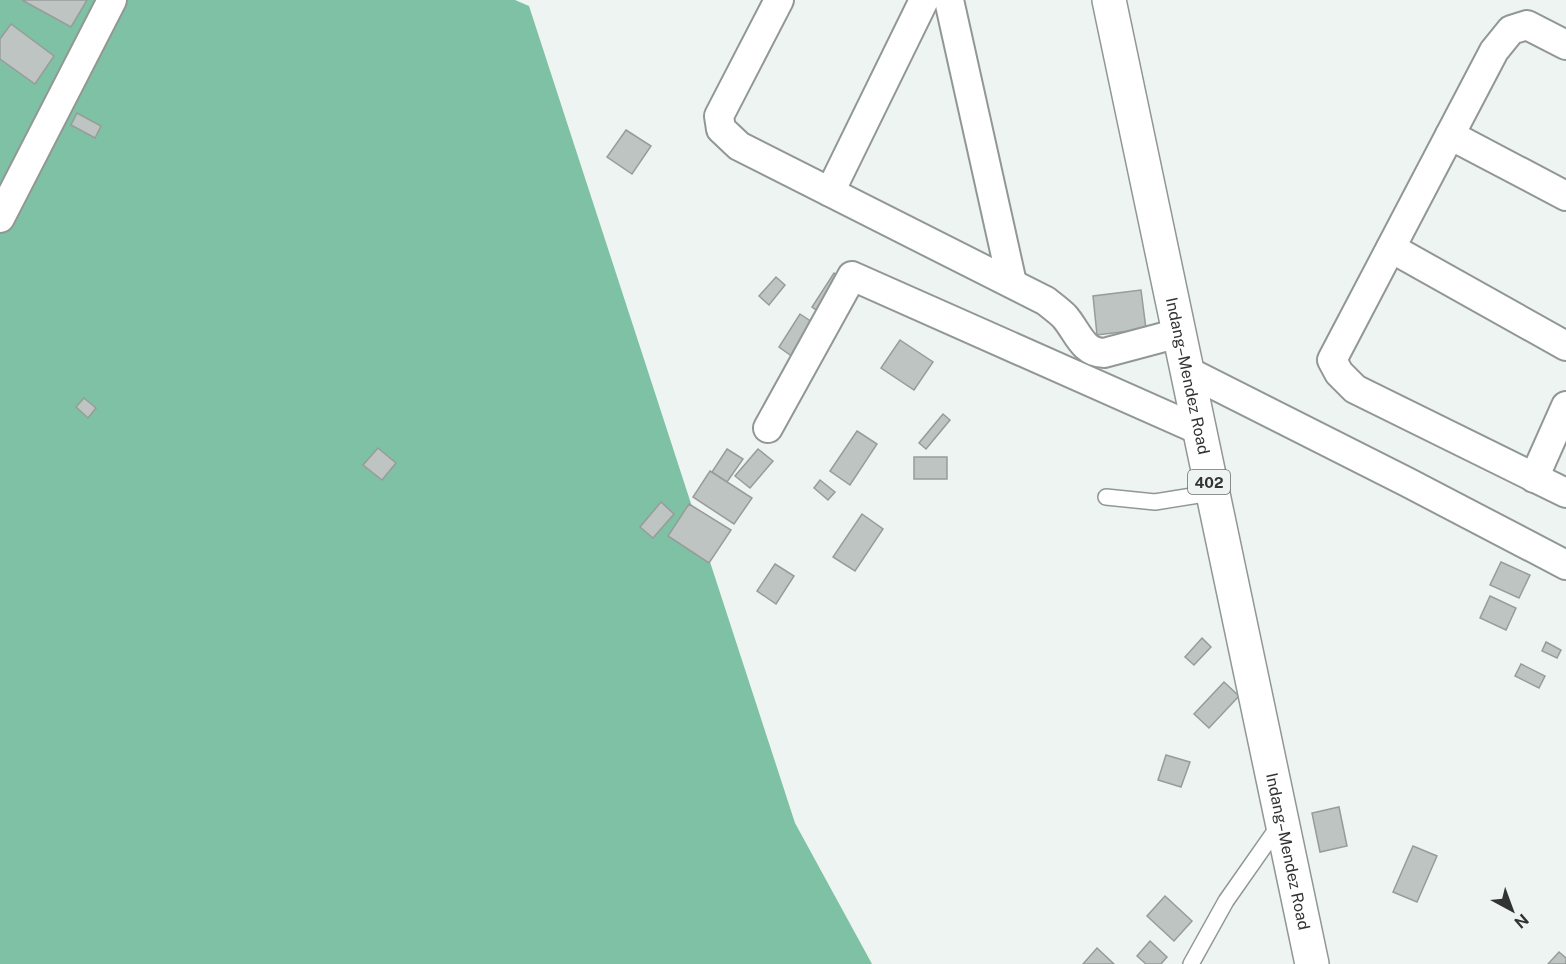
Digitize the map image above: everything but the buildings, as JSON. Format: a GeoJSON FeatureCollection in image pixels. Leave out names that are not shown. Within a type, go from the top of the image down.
{"type":"FeatureCollection","features":[{"type":"Feature","properties":{"kind":"main road","name":"Indang–Mendez Road"},"geometry":{"type":"LineString","coordinates":[[1109,0],[1312,964]]}},
{"type":"Feature","properties":{"kind":"street"},"geometry":{"type":"LineString","coordinates":[[0,218],[112,0]]}},
{"type":"Feature","properties":{"kind":"street"},"geometry":{"type":"LineString","coordinates":[[779,0],[719,116],[721,129],[739,146],[1046,301],[1065,317],[1087,349],[1095,353],[1104,353],[1179,333]]}},
{"type":"Feature","properties":{"kind":"street"},"geometry":{"type":"LineString","coordinates":[[830,192],[924,0]]}},
{"type":"Feature","properties":{"kind":"street"},"geometry":{"type":"LineString","coordinates":[[949,0],[1012,283]]}},
{"type":"Feature","properties":{"kind":"street"},"geometry":{"type":"LineString","coordinates":[[1566,45],[1527,25],[1511,30],[1494,51],[1332,360],[1339,373],[1355,389],[1566,493]]}},
{"type":"Feature","properties":{"kind":"street"},"geometry":{"type":"LineString","coordinates":[[1450,135],[1566,196]]}},
{"type":"Feature","properties":{"kind":"street"},"geometry":{"type":"LineString","coordinates":[[1392,248],[1566,346]]}},
{"type":"Feature","properties":{"kind":"street"},"geometry":{"type":"LineString","coordinates":[[768,428],[852,276],[1199,430]]}},
{"type":"Feature","properties":{"kind":"street"},"geometry":{"type":"LineString","coordinates":[[1187,371],[1566,565]]}},
{"type":"Feature","properties":{"kind":"street"},"geometry":{"type":"LineString","coordinates":[[1534,477],[1566,406]]}},
{"type":"Feature","properties":{"kind":"lane"},"geometry":{"type":"LineString","coordinates":[[1106,497],[1155,502],[1211,493]]}},
{"type":"Feature","properties":{"kind":"lane"},"geometry":{"type":"LineString","coordinates":[[1191,964],[1226,901],[1282,822]]}},
{"type":"Feature","properties":{"kind":"green space"},"geometry":{"type":"Polygon","coordinates":[[[0,0],[515,0],[529,6],[795,823],[872,964],[0,964],[0,0]]]}}]}
